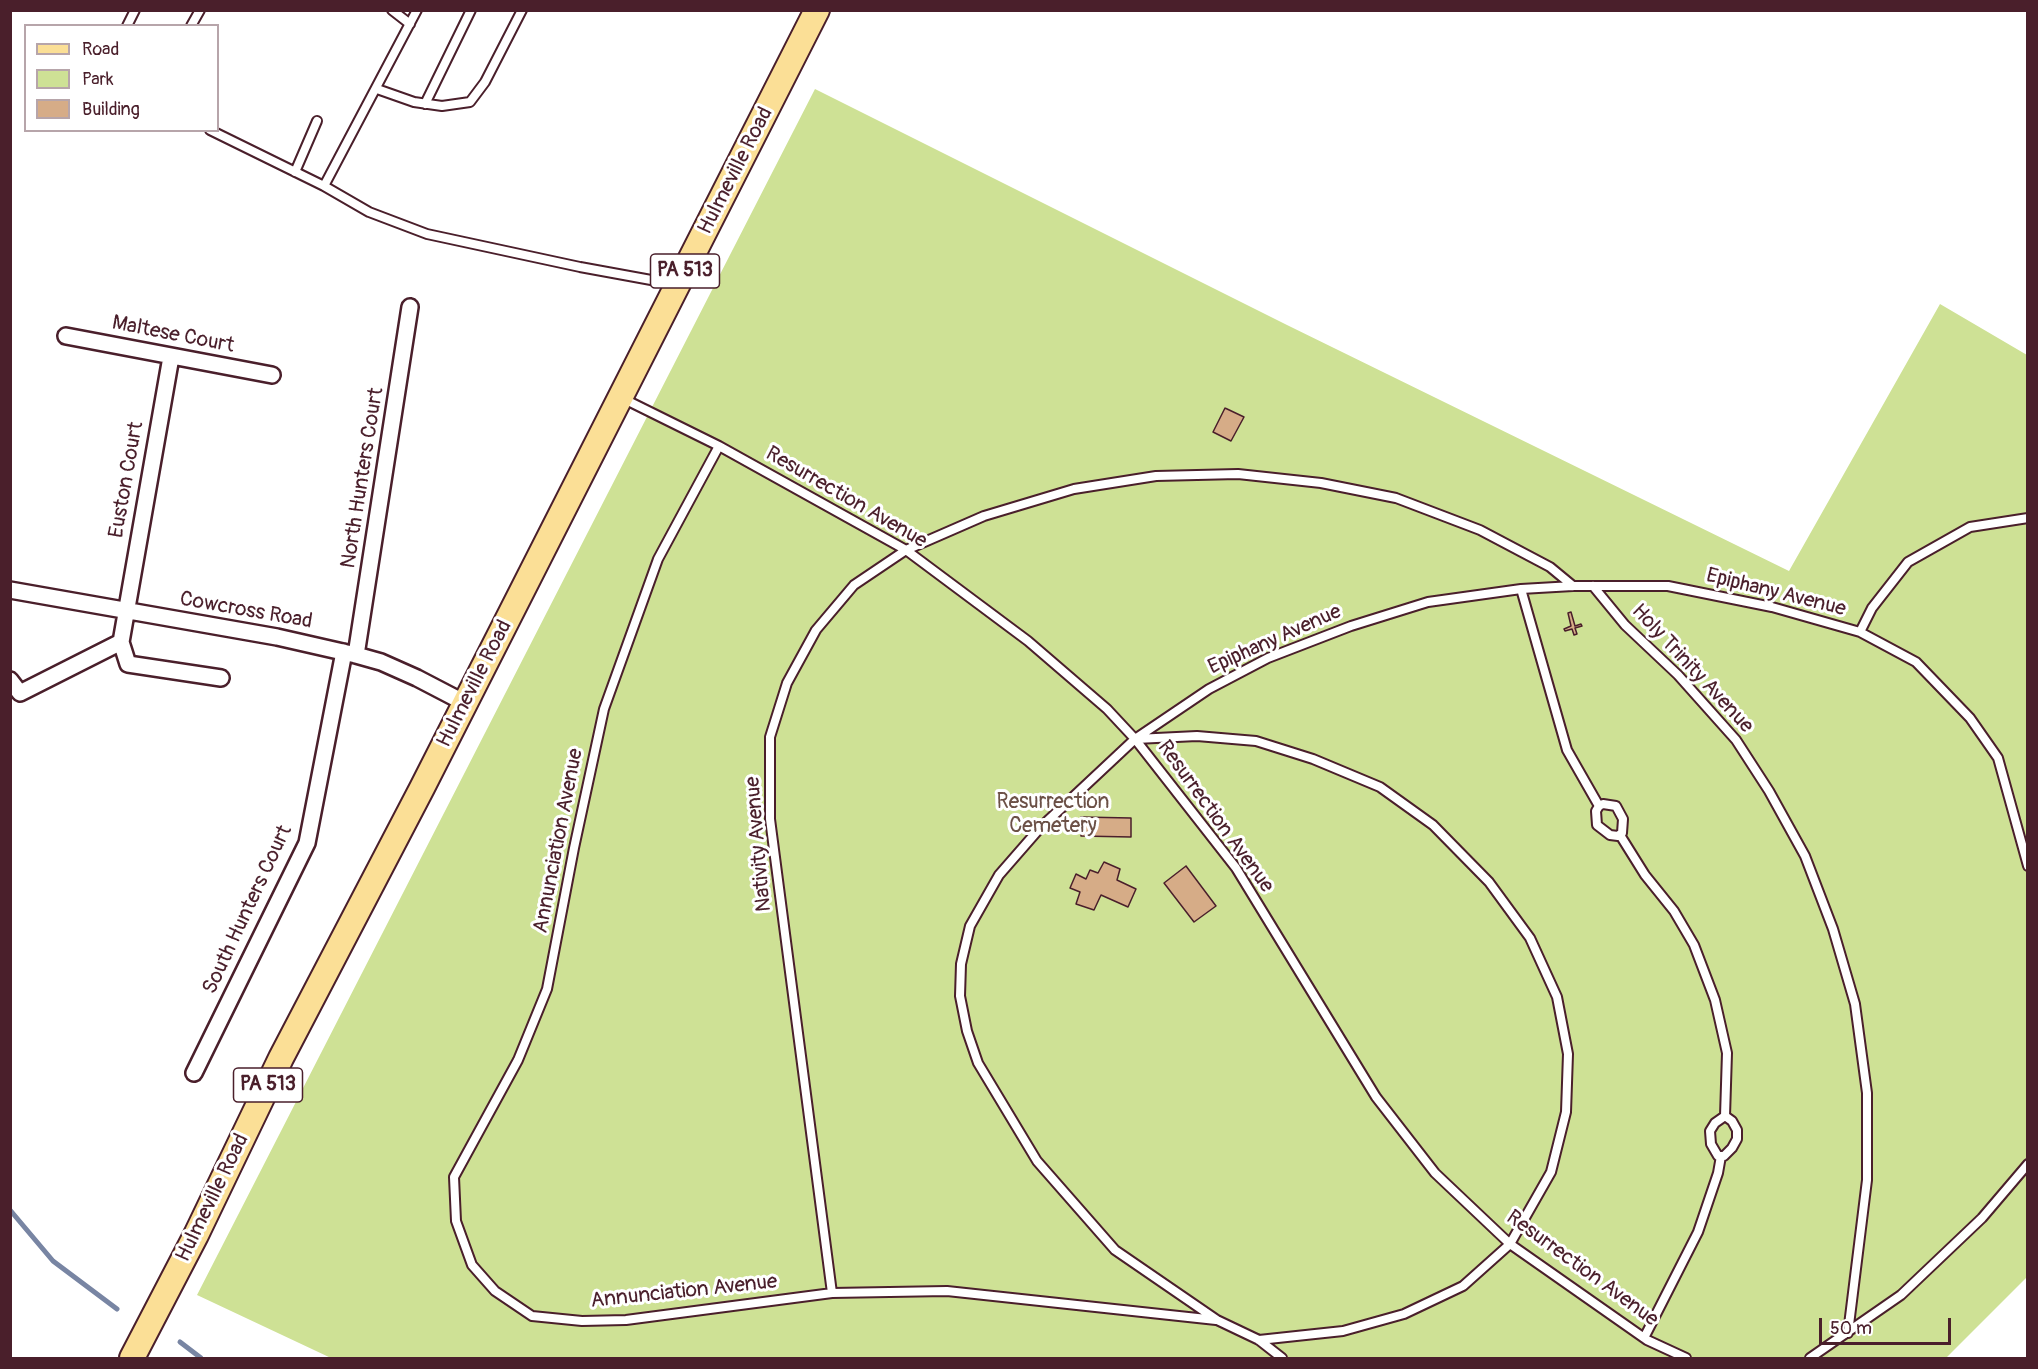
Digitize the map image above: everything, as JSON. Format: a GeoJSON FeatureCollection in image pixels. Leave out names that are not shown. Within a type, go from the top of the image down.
{"type":"FeatureCollection","features":[{"type":"Feature","properties":{"kind":"main road","name":"Hulmeville Road"},"geometry":{"type":"LineString","coordinates":[[132,1359],[196,1234],[281,1058],[465,704],[818,10]]}},
{"type":"Feature","properties":{"kind":"street","name":"North Hunters Court"},"geometry":{"type":"LineString","coordinates":[[350,653],[410,307]]}},
{"type":"Feature","properties":{"kind":"street","name":"Maltese Court"},"geometry":{"type":"LineString","coordinates":[[66,336],[272,375]]}},
{"type":"Feature","properties":{"kind":"street","name":"Euston Court"},"geometry":{"type":"LineString","coordinates":[[126,611],[171,357]]}},
{"type":"Feature","properties":{"kind":"street","name":"Cowcross Road"},"geometry":{"type":"LineString","coordinates":[[10,590],[276,637],[350,653],[381,662],[465,704]]}},
{"type":"Feature","properties":{"kind":"street"},"geometry":{"type":"LineString","coordinates":[[126,611],[121,642],[128,664],[221,678]]}},
{"type":"Feature","properties":{"kind":"street"},"geometry":{"type":"LineString","coordinates":[[10,680],[20,693],[121,642]]}},
{"type":"Feature","properties":{"kind":"street","name":"South Hunters Court"},"geometry":{"type":"LineString","coordinates":[[194,1073],[307,843],[350,653]]}},
{"type":"Feature","properties":{"kind":"lane"},"geometry":{"type":"LineString","coordinates":[[128,24],[135,10]]}},
{"type":"Feature","properties":{"kind":"lane"},"geometry":{"type":"LineString","coordinates":[[192,24],[200,10]]}},
{"type":"Feature","properties":{"kind":"lane"},"geometry":{"type":"LineString","coordinates":[[392,10],[410,24]]}},
{"type":"Feature","properties":{"kind":"lane"},"geometry":{"type":"LineString","coordinates":[[324,186],[417,10]]}},
{"type":"Feature","properties":{"kind":"lane"},"geometry":{"type":"LineString","coordinates":[[425,104],[471,10]]}},
{"type":"Feature","properties":{"kind":"lane"},"geometry":{"type":"LineString","coordinates":[[377,89],[425,104],[442,106],[470,102],[485,82],[522,10]]}},
{"type":"Feature","properties":{"kind":"lane"},"geometry":{"type":"LineString","coordinates":[[295,172],[316,120]]}},
{"type":"Feature","properties":{"kind":"lane"},"geometry":{"type":"LineString","coordinates":[[214,132],[324,186],[369,212],[427,234],[678,285]]}},
{"type":"Feature","properties":{"kind":"lane","name":"Resurrection Avenue"},"geometry":{"type":"LineString","coordinates":[[621,397],[719,446],[906,550],[1028,641],[1107,709],[1135,739],[1236,868],[1376,1097],[1435,1173],[1510,1244],[1644,1338],[1686,1359]]}},
{"type":"Feature","properties":{"kind":"lane","name":"Annunciation Avenue"},"geometry":{"type":"LineString","coordinates":[[719,446],[658,560],[604,709],[574,848],[548,989],[518,1060],[454,1177],[456,1221],[471,1265],[495,1291],[532,1316],[582,1322],[626,1320],[832,1293],[947,1291],[1217,1320]]}},
{"type":"Feature","properties":{"kind":"lane","name":"Nativity Avenue"},"geometry":{"type":"LineString","coordinates":[[832,1293],[770,819],[770,737],[787,683],[816,630],[854,585],[906,550],[984,516],[1074,489],[1156,476],[1238,474],[1321,483],[1396,498],[1480,531],[1550,567],[1573,585]]}},
{"type":"Feature","properties":{"kind":"lane"},"geometry":{"type":"LineString","coordinates":[[1860,632],[1872,608],[1908,562],[1970,527],[2028,518]]}},
{"type":"Feature","properties":{"kind":"lane","name":"Epiphany Avenue"},"geometry":{"type":"LineString","coordinates":[[1217,1320],[1115,1250],[1037,1161],[978,1063],[967,1031],[960,996],[962,964],[970,926],[999,875],[1040,828],[1135,739],[1209,688],[1268,658],[1341,630],[1428,602],[1521,589],[1573,585],[1668,585],[1772,608],[1860,632],[1916,662],[1970,718],[1998,758],[2028,866]]}},
{"type":"Feature","properties":{"kind":"lane","name":"Holy Trinity Avenue"},"geometry":{"type":"LineString","coordinates":[[1593,585],[1626,625],[1678,675],[1736,740],[1769,791],[1805,856],[1833,929],[1855,1004],[1867,1093],[1868,1180],[1848,1333]]}},
{"type":"Feature","properties":{"kind":"lane"},"geometry":{"type":"LineString","coordinates":[[1521,589],[1567,750],[1599,806]]}},
{"type":"Feature","properties":{"kind":"lane"},"geometry":{"type":"LineString","coordinates":[[1135,739],[1197,736],[1256,741],[1313,759],[1380,787],[1433,825],[1496,891],[1530,938],[1557,997],[1568,1054],[1566,1112],[1551,1172],[1510,1244],[1463,1286],[1404,1314],[1343,1331],[1259,1340]]}},
{"type":"Feature","properties":{"kind":"lane"},"geometry":{"type":"LineString","coordinates":[[1609,804],[1616,806],[1621,812],[1623,827],[1620,835],[1610,835],[1597,825],[1596,811],[1599,806],[1609,804]]}},
{"type":"Feature","properties":{"kind":"lane"},"geometry":{"type":"LineString","coordinates":[[1620,835],[1646,875],[1674,911],[1694,945],[1715,1000],[1727,1053],[1725,1116]]}},
{"type":"Feature","properties":{"kind":"lane"},"geometry":{"type":"LineString","coordinates":[[1721,1156],[1718,1156],[1711,1144],[1710,1131],[1715,1123],[1725,1116]]}},
{"type":"Feature","properties":{"kind":"lane"},"geometry":{"type":"LineString","coordinates":[[1721,1156],[1732,1148],[1737,1138],[1737,1130],[1732,1121],[1725,1116]]}},
{"type":"Feature","properties":{"kind":"lane"},"geometry":{"type":"LineString","coordinates":[[1644,1338],[1698,1233],[1718,1173],[1721,1156]]}},
{"type":"Feature","properties":{"kind":"lane"},"geometry":{"type":"LineString","coordinates":[[1810,1359],[1901,1295],[1982,1218],[2028,1164]]}},
{"type":"Feature","properties":{"kind":"lane"},"geometry":{"type":"LineString","coordinates":[[1217,1320],[1259,1340],[1282,1359]]}},
{"type":"Feature","properties":{"kind":"green space","name":"Resurrection Cemetery"},"geometry":{"type":"Polygon","coordinates":[[[815,89],[1287,325],[1789,571],[1940,304],[2027,355],[2027,1277],[1946,1358],[331,1358],[197,1295],[815,89]]]}},
{"type":"Feature","properties":{"kind":"building"},"geometry":{"type":"Polygon","coordinates":[[[1225,408],[1244,417],[1231,441],[1213,432],[1225,408]]]}},
{"type":"Feature","properties":{"kind":"building"},"geometry":{"type":"Polygon","coordinates":[[[1571,612],[1575,626],[1581,624],[1582,626],[1575,628],[1577,634],[1574,635],[1572,629],[1565,631],[1564,629],[1571,626],[1568,613],[1571,612]]]}},
{"type":"Feature","properties":{"kind":"building"},"geometry":{"type":"Polygon","coordinates":[[[1081,817],[1131,818],[1131,837],[1081,836],[1081,817]]]}},
{"type":"Feature","properties":{"kind":"building"},"geometry":{"type":"Polygon","coordinates":[[[1104,862],[1120,869],[1117,880],[1136,889],[1128,907],[1101,895],[1094,910],[1076,904],[1080,892],[1070,888],[1076,874],[1086,879],[1090,870],[1098,873],[1104,862]]]}},
{"type":"Feature","properties":{"kind":"building"},"geometry":{"type":"Polygon","coordinates":[[[1186,866],[1216,906],[1194,922],[1164,883],[1186,866]]]}},
{"type":"Feature","properties":{"kind":"waterway"},"geometry":{"type":"LineString","coordinates":[[10,1210],[53,1261],[117,1309]]}},
{"type":"Feature","properties":{"kind":"waterway"},"geometry":{"type":"LineString","coordinates":[[180,1342],[201,1358]]}}]}
